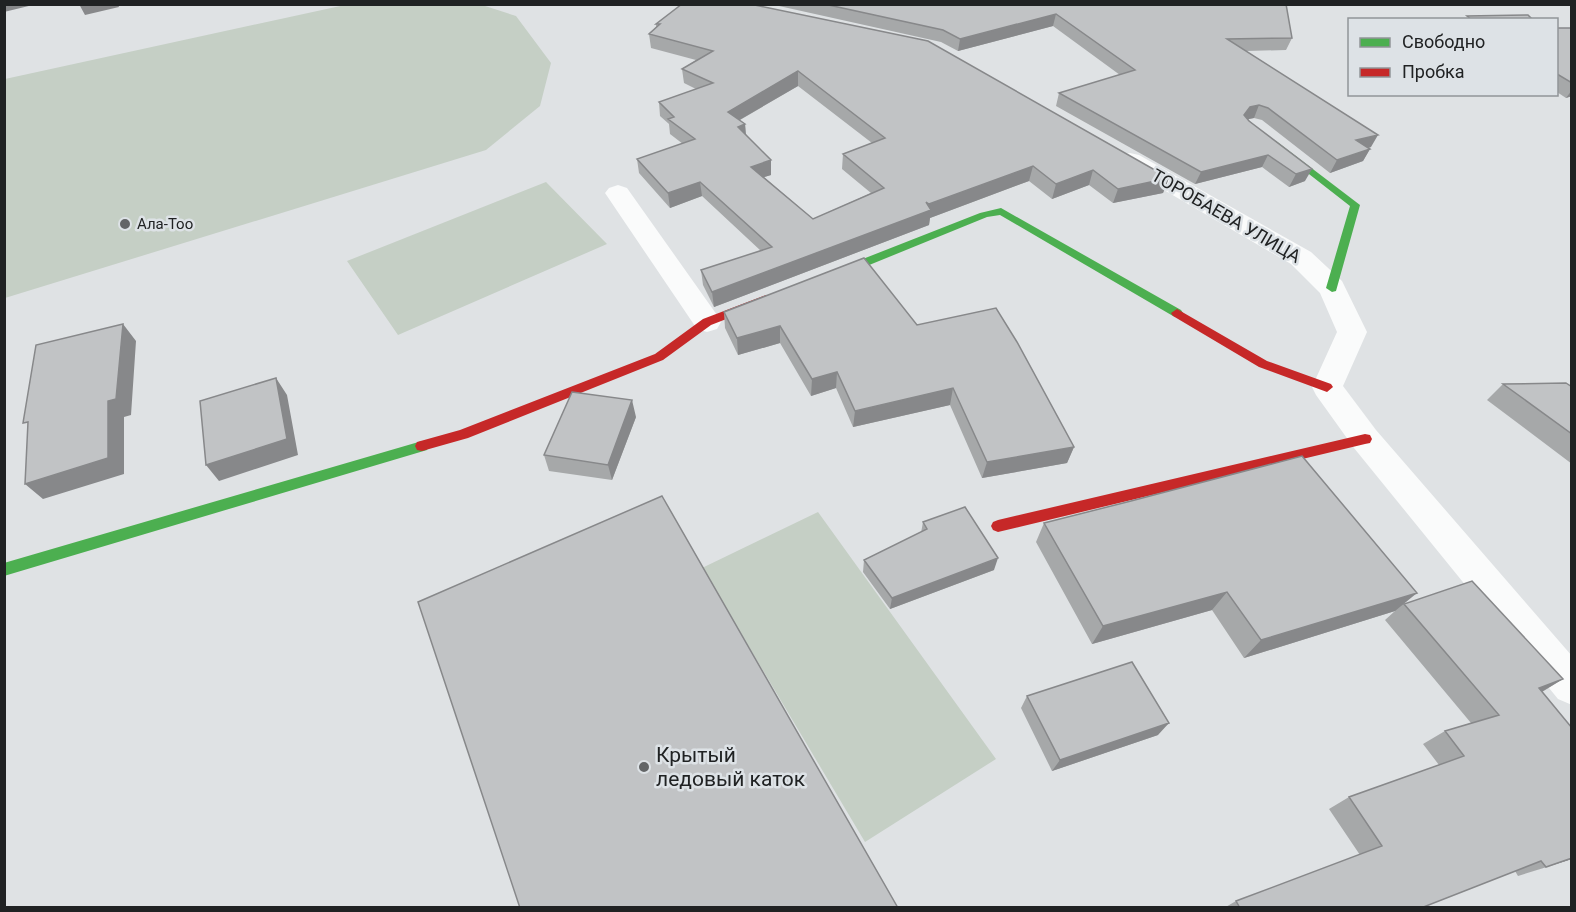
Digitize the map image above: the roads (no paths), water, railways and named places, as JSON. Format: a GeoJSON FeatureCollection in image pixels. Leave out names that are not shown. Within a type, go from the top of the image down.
{"type":"FeatureCollection","features":[{"type":"Feature","properties":{"kind":"street"},"geometry":{"type":"LineString","coordinates":[[1263,134],[1355,205],[1332,288]]}},
{"type":"Feature","properties":{"kind":"street","name":"ТОРОБАЕВА УЛИЦА"},"geometry":{"type":"LineString","coordinates":[[1107,147],[1301,258],[1332,288],[1352,332],[1327,387]]}},
{"type":"Feature","properties":{"kind":"street"},"geometry":{"type":"LineString","coordinates":[[618,193],[707,322]]}},
{"type":"Feature","properties":{"kind":"street"},"geometry":{"type":"LineString","coordinates":[[814,283],[984,215],[1001,211],[1022,220],[1263,364],[1327,387],[1365,439],[1572,686]]}},
{"type":"Feature","properties":{"kind":"street"},"geometry":{"type":"LineString","coordinates":[[4,570],[463,434],[659,357],[707,322],[781,294]]}},
{"type":"Feature","properties":{"kind":"street"},"geometry":{"type":"LineString","coordinates":[[998,526],[1365,439]]}},
{"type":"Feature","properties":{"kind":"place","name":"Ала-Тоо"},"geometry":{"type":"Point","coordinates":[125,224]}},
{"type":"Feature","properties":{"kind":"place","name":"Крытый ледовый каток"},"geometry":{"type":"Point","coordinates":[644,767]}}]}
